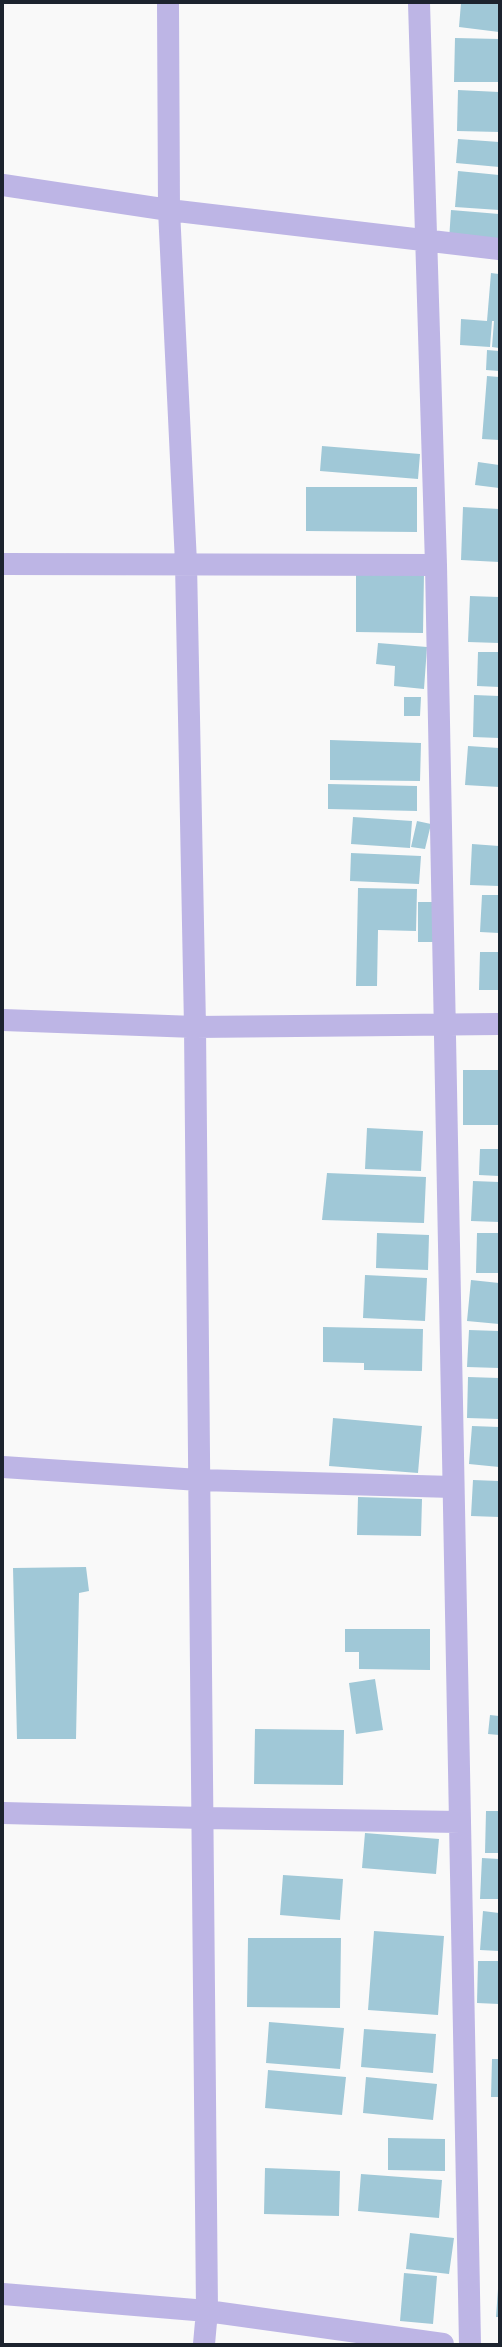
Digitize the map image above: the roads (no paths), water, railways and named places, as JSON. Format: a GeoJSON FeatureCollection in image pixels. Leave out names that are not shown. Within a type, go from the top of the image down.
{"type":"FeatureCollection","features":[{"type":"Feature","properties":{"kind":"street"},"geometry":{"type":"LineString","coordinates":[[168,3],[169,210],[186,564],[195,1028],[207,2311],[204,2344]]}},
{"type":"Feature","properties":{"kind":"street"},"geometry":{"type":"LineString","coordinates":[[419,3],[436,565],[470,2344]]}},
{"type":"Feature","properties":{"kind":"street"},"geometry":{"type":"LineString","coordinates":[[3,185],[169,210],[499,249]]}},
{"type":"Feature","properties":{"kind":"street"},"geometry":{"type":"LineString","coordinates":[[3,564],[436,565]]}},
{"type":"Feature","properties":{"kind":"street"},"geometry":{"type":"LineString","coordinates":[[3,1020],[195,1028],[499,1024]]}},
{"type":"Feature","properties":{"kind":"street"},"geometry":{"type":"LineString","coordinates":[[3,1467],[199,1480],[453,1487]]}},
{"type":"Feature","properties":{"kind":"street"},"geometry":{"type":"LineString","coordinates":[[3,1813],[460,1822]]}},
{"type":"Feature","properties":{"kind":"street"},"geometry":{"type":"LineString","coordinates":[[3,2294],[207,2311],[443,2344]]}}]}
